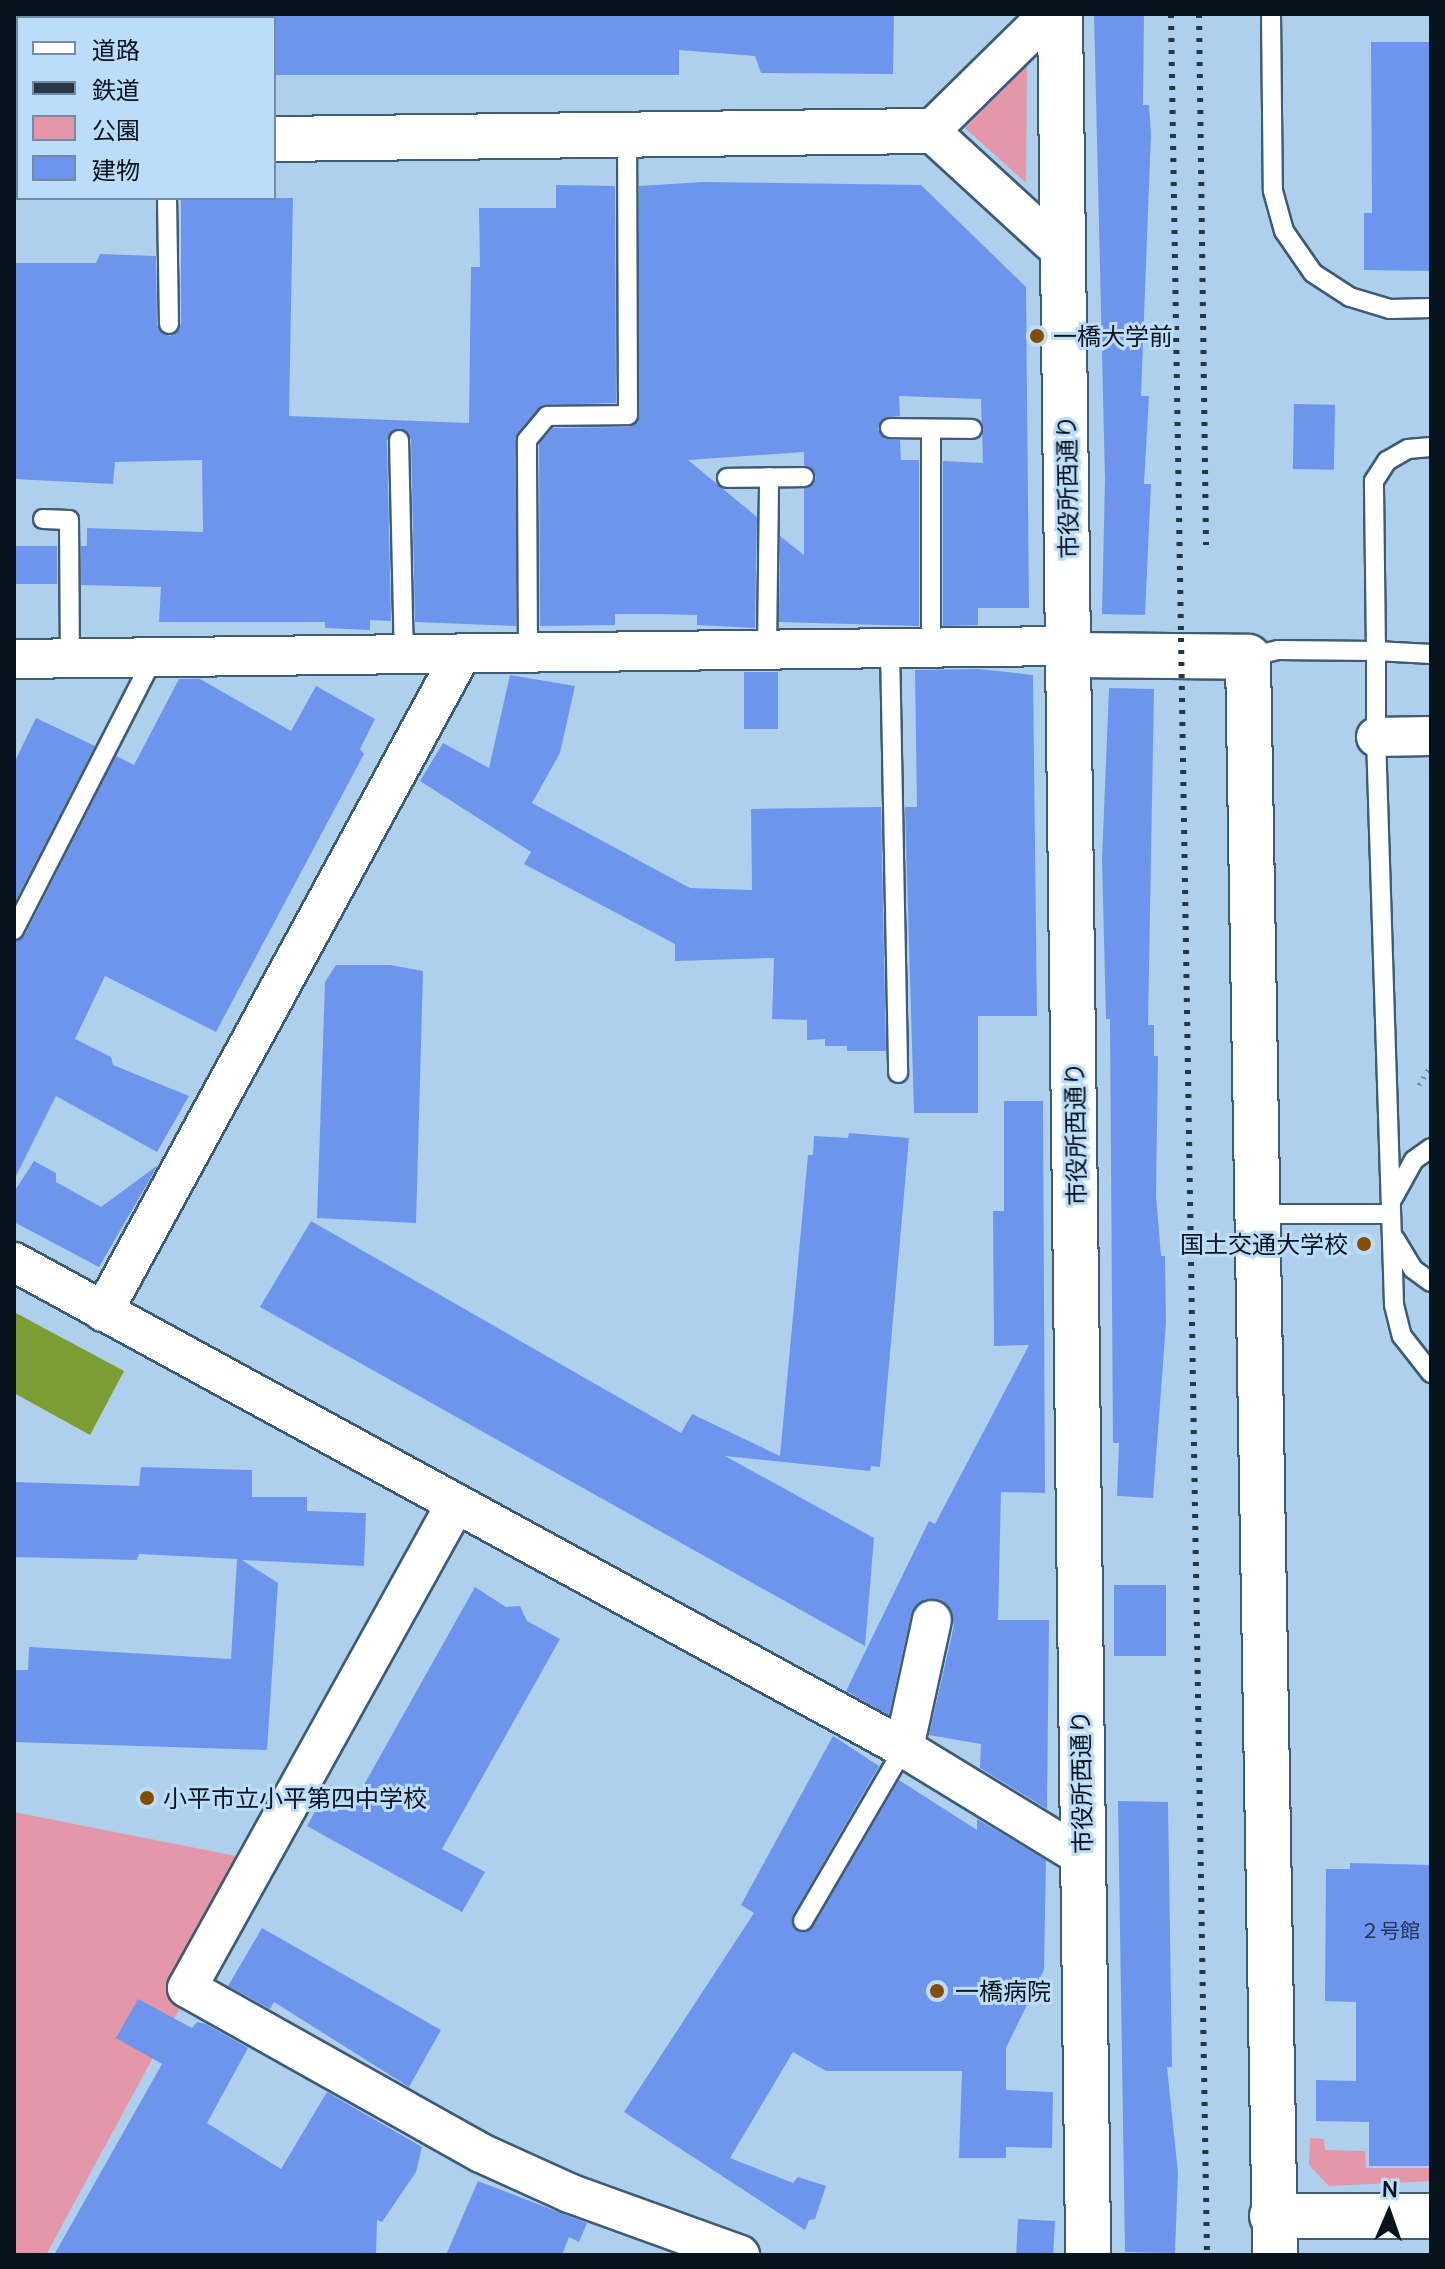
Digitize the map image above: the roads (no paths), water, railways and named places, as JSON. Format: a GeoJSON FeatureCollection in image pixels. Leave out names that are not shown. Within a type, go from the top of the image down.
{"type":"FeatureCollection","features":[{"type":"Feature","properties":{"kind":"street"},"geometry":{"type":"LineString","coordinates":[[930,131],[1049,14]]}},
{"type":"Feature","properties":{"kind":"street","name":"市役所西通り"},"geometry":{"type":"LineString","coordinates":[[1060,14],[1088,2255]]}},
{"type":"Feature","properties":{"kind":"street"},"geometry":{"type":"LineString","coordinates":[[276,139],[930,131],[1062,252]]}},
{"type":"Feature","properties":{"kind":"street"},"geometry":{"type":"LineString","coordinates":[[14,659],[890,648],[1248,657],[1254,1214],[1274,2235],[1431,2216]]}},
{"type":"Feature","properties":{"kind":"street"},"geometry":{"type":"LineString","coordinates":[[103,1312],[462,653]]}},
{"type":"Feature","properties":{"kind":"street"},"geometry":{"type":"LineString","coordinates":[[1376,737],[1431,736]]}},
{"type":"Feature","properties":{"kind":"street"},"geometry":{"type":"LineString","coordinates":[[14,1262],[454,1507],[904,1748],[1081,1856]]}},
{"type":"Feature","properties":{"kind":"street"},"geometry":{"type":"LineString","coordinates":[[454,1507],[187,1988],[481,2153],[569,2193],[740,2255]]}},
{"type":"Feature","properties":{"kind":"street"},"geometry":{"type":"LineString","coordinates":[[904,1748],[932,1620]]}},
{"type":"Feature","properties":{"kind":"lane"},"geometry":{"type":"LineString","coordinates":[[1271,14],[1273,191],[1284,231],[1313,273],[1350,297],[1390,309],[1431,308]]}},
{"type":"Feature","properties":{"kind":"lane"},"geometry":{"type":"LineString","coordinates":[[528,652],[527,440],[547,416],[628,415],[627,135]]}},
{"type":"Feature","properties":{"kind":"lane"},"geometry":{"type":"LineString","coordinates":[[167,200],[169,324]]}},
{"type":"Feature","properties":{"kind":"lane"},"geometry":{"type":"LineString","coordinates":[[890,428],[972,429]]}},
{"type":"Feature","properties":{"kind":"lane"},"geometry":{"type":"LineString","coordinates":[[931,429],[931,648]]}},
{"type":"Feature","properties":{"kind":"lane"},"geometry":{"type":"LineString","coordinates":[[399,440],[404,654]]}},
{"type":"Feature","properties":{"kind":"lane"},"geometry":{"type":"LineString","coordinates":[[1431,447],[1408,449],[1387,461],[1374,481],[1376,737],[1391,1214],[1398,1321],[1402,1336],[1431,1373]]}},
{"type":"Feature","properties":{"kind":"lane"},"geometry":{"type":"LineString","coordinates":[[767,650],[769,477]]}},
{"type":"Feature","properties":{"kind":"lane"},"geometry":{"type":"LineString","coordinates":[[727,478],[804,477]]}},
{"type":"Feature","properties":{"kind":"lane"},"geometry":{"type":"LineString","coordinates":[[43,519],[69,520],[70,657]]}},
{"type":"Feature","properties":{"kind":"lane"},"geometry":{"type":"LineString","coordinates":[[890,648],[898,1073]]}},
{"type":"Feature","properties":{"kind":"lane"},"geometry":{"type":"LineString","coordinates":[[1248,657],[1278,650],[1431,654]]}},
{"type":"Feature","properties":{"kind":"lane"},"geometry":{"type":"LineString","coordinates":[[14,930],[154,656]]}},
{"type":"Feature","properties":{"kind":"lane"},"geometry":{"type":"LineString","coordinates":[[1431,1148],[1399,1179],[1391,1214],[1398,1249],[1431,1282]]}},
{"type":"Feature","properties":{"kind":"lane"},"geometry":{"type":"LineString","coordinates":[[1254,1214],[1391,1214]]}},
{"type":"Feature","properties":{"kind":"lane"},"geometry":{"type":"LineString","coordinates":[[803,1921],[904,1748]]}},
{"type":"Feature","properties":{"kind":"railway"},"geometry":{"type":"LineString","coordinates":[[1171,14],[1207,2255]]}},
{"type":"Feature","properties":{"kind":"railway"},"geometry":{"type":"LineString","coordinates":[[1199,14],[1206,545]]}},
{"type":"Feature","properties":{"kind":"place","name":"一橋大学前"},"geometry":{"type":"Point","coordinates":[1037,336]}},
{"type":"Feature","properties":{"kind":"place","name":"国土交通大学校"},"geometry":{"type":"Point","coordinates":[1364,1244]}},
{"type":"Feature","properties":{"kind":"place","name":"小平市立小平第四中学校"},"geometry":{"type":"Point","coordinates":[147,1798]}},
{"type":"Feature","properties":{"kind":"place","name":"一橋病院"},"geometry":{"type":"Point","coordinates":[937,1991]}}]}
